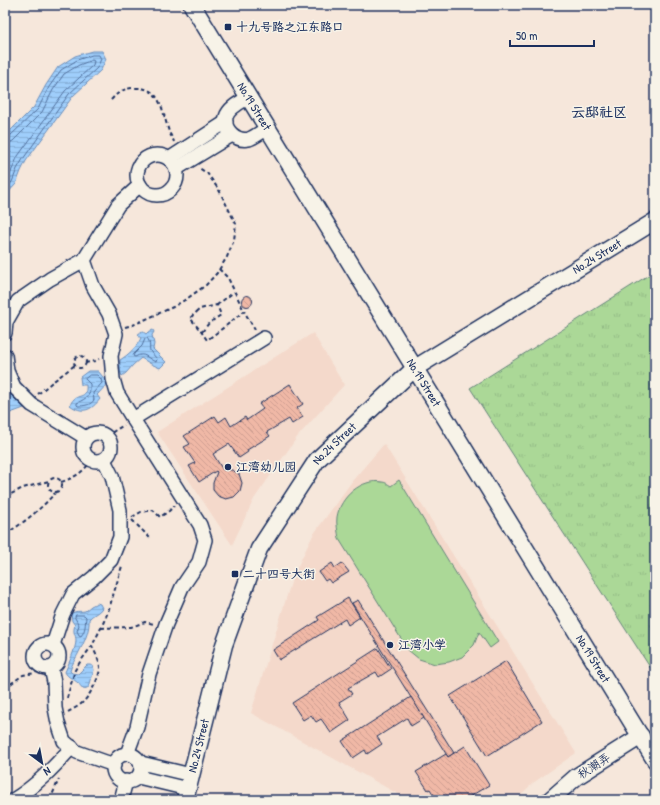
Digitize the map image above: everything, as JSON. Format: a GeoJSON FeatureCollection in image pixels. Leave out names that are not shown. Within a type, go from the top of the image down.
{"type":"FeatureCollection","features":[{"type":"Feature","properties":{"kind":"street","name":"No.19 Street"},"geometry":{"type":"LineString","coordinates":[[192,5],[655,760]]}},
{"type":"Feature","properties":{"kind":"street"},"geometry":{"type":"LineString","coordinates":[[249,97],[232,108],[226,117],[226,125],[232,135],[239,139],[249,139],[268,128]]}},
{"type":"Feature","properties":{"kind":"street"},"geometry":{"type":"LineString","coordinates":[[172,164],[226,122]]}},
{"type":"Feature","properties":{"kind":"street"},"geometry":{"type":"LineString","coordinates":[[184,156],[232,135]]}},
{"type":"Feature","properties":{"kind":"street"},"geometry":{"type":"LineString","coordinates":[[150,156],[163,156],[172,164],[177,175],[172,187],[167,191],[162,194],[149,193],[140,185],[137,178],[139,165],[150,156]]}},
{"type":"Feature","properties":{"kind":"street"},"geometry":{"type":"LineString","coordinates":[[5,333],[6,322],[18,301],[84,260],[118,205],[140,185]]}},
{"type":"Feature","properties":{"kind":"street","name":"No.24 Street"},"geometry":{"type":"LineString","coordinates":[[188,788],[224,645],[259,550],[317,460],[415,368],[655,221]]}},
{"type":"Feature","properties":{"kind":"street"},"geometry":{"type":"LineString","coordinates":[[84,260],[93,286],[109,314],[116,334],[111,356],[113,379],[117,393],[184,498],[200,525],[206,540],[199,562],[182,587],[165,630],[149,674],[137,727],[127,754]]}},
{"type":"Feature","properties":{"kind":"street"},"geometry":{"type":"LineString","coordinates":[[133,419],[262,339]]}},
{"type":"Feature","properties":{"kind":"street"},"geometry":{"type":"LineString","coordinates":[[5,355],[7,371],[14,388],[30,403],[86,438]]}},
{"type":"Feature","properties":{"kind":"street"},"geometry":{"type":"LineString","coordinates":[[53,645],[73,594],[94,577],[111,560],[120,537],[120,510],[112,476],[98,460],[86,456],[83,452],[83,442],[93,433],[106,436],[111,444],[110,453],[98,460]]}},
{"type":"Feature","properties":{"kind":"street"},"geometry":{"type":"LineString","coordinates":[[47,667],[57,663],[59,659],[59,651],[57,647],[45,643],[38,647],[35,658],[36,662],[47,667],[54,682],[54,708],[64,741],[77,752],[114,765]]}},
{"type":"Feature","properties":{"kind":"street","name":"秋潮弄"},"geometry":{"type":"LineString","coordinates":[[550,800],[576,777],[641,736]]}},
{"type":"Feature","properties":{"kind":"street"},"geometry":{"type":"LineString","coordinates":[[13,800],[44,777],[72,747]]}},
{"type":"Feature","properties":{"kind":"street"},"geometry":{"type":"LineString","coordinates":[[141,763],[138,776],[130,781],[121,780],[115,774],[114,765],[118,757],[131,754],[139,759],[141,763],[188,788]]}},
{"type":"Feature","properties":{"kind":"street"},"geometry":{"type":"LineString","coordinates":[[138,776],[188,788]]}},
{"type":"Feature","properties":{"kind":"street"},"geometry":{"type":"LineString","coordinates":[[121,800],[126,781]]}},
{"type":"Feature","properties":{"kind":"path"},"geometry":{"type":"LineString","coordinates":[[112,100],[117,93],[128,88],[139,87],[150,90],[157,96],[170,134],[175,143],[184,156],[207,173],[219,190],[236,224],[234,240],[227,257],[206,285],[173,307],[133,325],[114,330]]}},
{"type":"Feature","properties":{"kind":"path"},"geometry":{"type":"LineString","coordinates":[[219,269],[228,278],[244,311],[262,339]]}},
{"type":"Feature","properties":{"kind":"path"},"geometry":{"type":"LineString","coordinates":[[234,292],[217,305],[200,309],[190,318],[207,340],[228,326],[244,311]]}},
{"type":"Feature","properties":{"kind":"path"},"geometry":{"type":"LineString","coordinates":[[202,332],[209,323],[222,315],[217,305]]}},
{"type":"Feature","properties":{"kind":"path"},"geometry":{"type":"LineString","coordinates":[[75,357],[84,357],[86,361],[84,366],[80,368],[76,367],[75,365],[73,361],[75,357]]}},
{"type":"Feature","properties":{"kind":"path"},"geometry":{"type":"LineString","coordinates":[[30,403],[51,383],[75,365]]}},
{"type":"Feature","properties":{"kind":"path"},"geometry":{"type":"LineString","coordinates":[[106,436],[133,419]]}},
{"type":"Feature","properties":{"kind":"path"},"geometry":{"type":"LineString","coordinates":[[61,482],[74,477],[98,460]]}},
{"type":"Feature","properties":{"kind":"path"},"geometry":{"type":"LineString","coordinates":[[5,497],[23,488],[49,481],[50,479],[55,478],[61,482]]}},
{"type":"Feature","properties":{"kind":"path"},"geometry":{"type":"LineString","coordinates":[[49,481],[48,488],[51,492],[55,493]]}},
{"type":"Feature","properties":{"kind":"path"},"geometry":{"type":"LineString","coordinates":[[5,534],[32,515],[55,493],[58,492],[61,489],[61,482]]}},
{"type":"Feature","properties":{"kind":"path"},"geometry":{"type":"LineString","coordinates":[[130,518],[140,512],[153,510],[160,516],[169,511],[184,498]]}},
{"type":"Feature","properties":{"kind":"path"},"geometry":{"type":"LineString","coordinates":[[130,518],[132,525]]}},
{"type":"Feature","properties":{"kind":"path"},"geometry":{"type":"LineString","coordinates":[[130,518],[151,539]]}},
{"type":"Feature","properties":{"kind":"path"},"geometry":{"type":"LineString","coordinates":[[67,700],[75,670],[92,646],[101,628],[112,599],[123,562]]}},
{"type":"Feature","properties":{"kind":"path"},"geometry":{"type":"LineString","coordinates":[[101,628],[131,627],[145,622],[157,625],[165,630]]}},
{"type":"Feature","properties":{"kind":"path"},"geometry":{"type":"LineString","coordinates":[[58,723],[66,713],[83,702],[91,692],[97,680],[100,668],[92,646]]}},
{"type":"Feature","properties":{"kind":"path"},"geometry":{"type":"LineString","coordinates":[[5,688],[23,676],[35,673],[47,667]]}},
{"type":"Feature","properties":{"kind":"shaded area","name":"江湾幼儿园"},"geometry":{"type":"Polygon","coordinates":[[[313,333],[344,385],[298,436],[254,499],[232,545],[157,432],[313,333]]]}},
{"type":"Feature","properties":{"kind":"shaded area","name":"江湾小学"},"geometry":{"type":"Polygon","coordinates":[[[384,444],[576,753],[533,783],[515,800],[409,800],[251,713],[293,576],[313,535],[353,480],[384,444]]]}},
{"type":"Feature","properties":{"kind":"green space"},"geometry":{"type":"Polygon","coordinates":[[[655,271],[655,675],[470,388],[655,271]]]}},
{"type":"Feature","properties":{"kind":"green space"},"geometry":{"type":"Polygon","coordinates":[[[399,480],[498,642],[490,648],[479,632],[474,645],[462,657],[449,662],[435,664],[419,659],[408,650],[339,539],[337,517],[339,510],[342,503],[353,490],[367,483],[374,482],[383,482],[391,486],[399,480]]]}},
{"type":"Feature","properties":{"kind":"water"},"geometry":{"type":"Polygon","coordinates":[[[92,51],[102,51],[106,59],[101,70],[73,96],[26,161],[16,184],[5,196],[5,136],[34,107],[58,67],[75,56],[92,51]]]}},
{"type":"Feature","properties":{"kind":"water"},"geometry":{"type":"Polygon","coordinates":[[[153,330],[153,349],[166,362],[160,368],[141,358],[122,376],[120,371],[120,360],[137,345],[141,338],[137,335],[142,331],[146,334],[153,330]]]}},
{"type":"Feature","properties":{"kind":"water"},"geometry":{"type":"Polygon","coordinates":[[[88,371],[98,371],[108,383],[97,395],[100,399],[97,403],[90,409],[78,410],[70,405],[74,399],[86,392],[86,385],[81,385],[80,377],[88,371]]]}},
{"type":"Feature","properties":{"kind":"water"},"geometry":{"type":"Polygon","coordinates":[[[11,395],[24,408],[5,415],[5,399],[11,395]]]}},
{"type":"Feature","properties":{"kind":"water"},"geometry":{"type":"Polygon","coordinates":[[[97,603],[100,604],[102,608],[89,619],[88,631],[70,671],[78,674],[87,665],[93,666],[94,670],[89,687],[85,688],[69,677],[65,672],[76,644],[74,632],[75,625],[72,621],[71,614],[85,611],[97,603]]]}},
{"type":"Feature","properties":{"kind":"building"},"geometry":{"type":"Polygon","coordinates":[[[245,296],[249,296],[251,297],[251,305],[245,306],[242,303],[242,299],[245,296]]]}},
{"type":"Feature","properties":{"kind":"building"},"geometry":{"type":"Polygon","coordinates":[[[290,384],[303,404],[297,408],[303,417],[292,424],[289,419],[267,432],[270,436],[247,450],[248,452],[239,458],[229,444],[213,454],[223,470],[232,470],[239,474],[242,483],[240,491],[234,497],[226,499],[218,496],[213,490],[216,471],[199,482],[189,466],[195,463],[184,447],[190,444],[184,436],[215,416],[219,422],[226,417],[231,426],[245,417],[247,420],[263,409],[259,404],[290,384]]]}},
{"type":"Feature","properties":{"kind":"building"},"geometry":{"type":"Polygon","coordinates":[[[332,563],[335,568],[342,563],[349,572],[331,583],[328,579],[325,581],[319,572],[332,563]]]}},
{"type":"Feature","properties":{"kind":"building"},"geometry":{"type":"Polygon","coordinates":[[[348,598],[360,617],[348,625],[345,619],[279,660],[273,650],[319,620],[317,617],[348,598]]]}},
{"type":"Feature","properties":{"kind":"building"},"geometry":{"type":"Polygon","coordinates":[[[358,600],[454,753],[448,757],[352,603],[358,600]]]}},
{"type":"Feature","properties":{"kind":"building"},"geometry":{"type":"Polygon","coordinates":[[[378,648],[391,669],[379,677],[376,672],[348,688],[352,694],[339,702],[350,720],[331,733],[321,719],[316,722],[311,715],[303,720],[292,703],[378,648]]]}},
{"type":"Feature","properties":{"kind":"building"},"geometry":{"type":"Polygon","coordinates":[[[506,661],[542,721],[487,756],[450,696],[506,661]]]}},
{"type":"Feature","properties":{"kind":"building"},"geometry":{"type":"Polygon","coordinates":[[[411,697],[424,718],[411,726],[407,718],[377,737],[382,744],[367,754],[365,750],[353,758],[342,741],[411,697]]]}},
{"type":"Feature","properties":{"kind":"building"},"geometry":{"type":"Polygon","coordinates":[[[465,746],[489,785],[464,800],[437,800],[416,772],[446,754],[448,757],[465,746]]]}},
{"type":"Feature","properties":{"kind":"place","name":"十九号路之江东路口"},"geometry":{"type":"Point","coordinates":[228,27]}},
{"type":"Feature","properties":{"kind":"place","name":"江湾幼儿园"},"geometry":{"type":"Point","coordinates":[228,467]}},
{"type":"Feature","properties":{"kind":"place","name":"二十四号大街"},"geometry":{"type":"Point","coordinates":[235,574]}},
{"type":"Feature","properties":{"kind":"place","name":"江湾小学"},"geometry":{"type":"Point","coordinates":[390,645]}},
{"type":"Feature","properties":{"kind":"district","name":"云邸社区"},"geometry":{"type":"Point","coordinates":[599,112]}}]}
